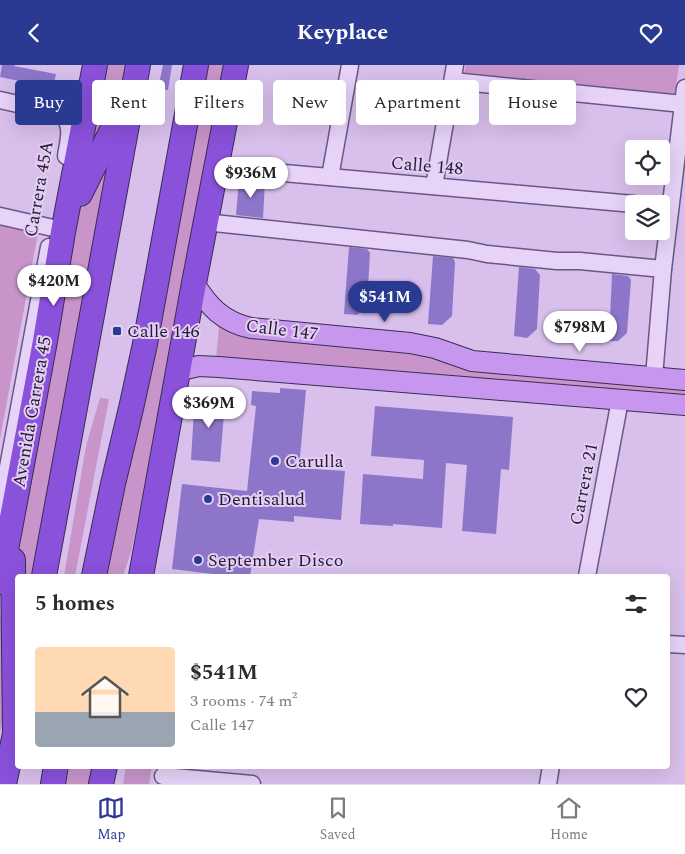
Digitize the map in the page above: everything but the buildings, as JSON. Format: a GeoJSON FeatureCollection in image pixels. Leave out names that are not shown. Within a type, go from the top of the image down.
{"type":"FeatureCollection","features":[{"type":"Feature","properties":{"kind":"highway","name":"Avenida Carrera 45"},"geometry":{"type":"LineString","coordinates":[[0,582],[6,514],[43,351],[58,230],[96,65]]}},
{"type":"Feature","properties":{"kind":"highway"},"geometry":{"type":"LineString","coordinates":[[94,574],[145,344],[196,65]]}},
{"type":"Feature","properties":{"kind":"highway"},"geometry":{"type":"LineString","coordinates":[[141,574],[177,371],[236,65]]}},
{"type":"Feature","properties":{"kind":"highway"},"geometry":{"type":"LineString","coordinates":[[58,230],[122,110],[138,70]]}},
{"type":"Feature","properties":{"kind":"highway"},"geometry":{"type":"LineString","coordinates":[[44,574],[138,70]]}},
{"type":"Feature","properties":{"kind":"highway"},"geometry":{"type":"LineString","coordinates":[[130,574],[152,509]]}},
{"type":"Feature","properties":{"kind":"highway"},"geometry":{"type":"LineString","coordinates":[[6,514],[15,706]]}},
{"type":"Feature","properties":{"kind":"highway"},"geometry":{"type":"LineString","coordinates":[[4,784],[15,732]]}},
{"type":"Feature","properties":{"kind":"highway"},"geometry":{"type":"LineString","coordinates":[[53,784],[56,769]]}},
{"type":"Feature","properties":{"kind":"highway"},"geometry":{"type":"LineString","coordinates":[[101,784],[104,769]]}},
{"type":"Feature","properties":{"kind":"main road","name":"Calle 147"},"geometry":{"type":"LineString","coordinates":[[194,283],[206,301],[220,314],[239,326],[251,329],[410,343],[472,361],[685,380]]}},
{"type":"Feature","properties":{"kind":"main road"},"geometry":{"type":"LineString","coordinates":[[177,371],[199,366],[212,366],[685,405]]}},
{"type":"Feature","properties":{"kind":"street"},"geometry":{"type":"LineString","coordinates":[[330,177],[350,65]]}},
{"type":"Feature","properties":{"kind":"street"},"geometry":{"type":"LineString","coordinates":[[453,80],[455,65]]}},
{"type":"Feature","properties":{"kind":"street"},"geometry":{"type":"LineString","coordinates":[[479,83],[684,96],[663,269],[654,377]]}},
{"type":"Feature","properties":{"kind":"street"},"geometry":{"type":"LineString","coordinates":[[0,100],[15,103]]}},
{"type":"Feature","properties":{"kind":"street"},"geometry":{"type":"LineString","coordinates":[[82,107],[88,103]]}},
{"type":"Feature","properties":{"kind":"street","name":"Carrera 45A"},"geometry":{"type":"LineString","coordinates":[[58,230],[70,134],[69,125]]}},
{"type":"Feature","properties":{"kind":"street"},"geometry":{"type":"LineString","coordinates":[[434,186],[445,125]]}},
{"type":"Feature","properties":{"kind":"street","name":"Calle 148"},"geometry":{"type":"LineString","coordinates":[[216,167],[625,203]]}},
{"type":"Feature","properties":{"kind":"street"},"geometry":{"type":"LineString","coordinates":[[0,216],[58,230]]}},
{"type":"Feature","properties":{"kind":"street"},"geometry":{"type":"LineString","coordinates":[[205,222],[468,250],[486,254],[663,269]]}},
{"type":"Feature","properties":{"kind":"street","name":"Carrera 21"},"geometry":{"type":"LineString","coordinates":[[586,574],[620,400]]}},
{"type":"Feature","properties":{"kind":"street"},"geometry":{"type":"LineString","coordinates":[[670,644],[685,645]]}},
{"type":"Feature","properties":{"kind":"street"},"geometry":{"type":"LineString","coordinates":[[548,784],[550,769]]}},
{"type":"Feature","properties":{"kind":"street"},"geometry":{"type":"LineString","coordinates":[[163,775],[252,784]]}},
{"type":"Feature","properties":{"kind":"shaded area"},"geometry":{"type":"Polygon","coordinates":[[[102,65],[129,65],[125,80],[99,80],[102,65]]]}},
{"type":"Feature","properties":{"kind":"shaded area"},"geometry":{"type":"Polygon","coordinates":[[[208,65],[230,65],[227,80],[205,80],[208,65]]]}},
{"type":"Feature","properties":{"kind":"shaded area"},"geometry":{"type":"Polygon","coordinates":[[[466,65],[679,65],[675,94],[576,85],[576,80],[527,80],[464,74],[466,65]]]}},
{"type":"Feature","properties":{"kind":"shaded area"},"geometry":{"type":"Polygon","coordinates":[[[92,116],[92,125],[107,125],[79,183],[92,116]]]}},
{"type":"Feature","properties":{"kind":"shaded area"},"geometry":{"type":"Polygon","coordinates":[[[197,125],[219,125],[156,457],[145,484],[131,552],[124,574],[107,574],[142,411],[197,125]]]}},
{"type":"Feature","properties":{"kind":"shaded area"},"geometry":{"type":"Polygon","coordinates":[[[115,137],[35,574],[20,574],[20,547],[48,361],[71,226],[115,137]]]}},
{"type":"Feature","properties":{"kind":"shaded area"},"geometry":{"type":"Polygon","coordinates":[[[0,225],[38,233],[0,439],[0,225]]]}},
{"type":"Feature","properties":{"kind":"shaded area"},"geometry":{"type":"Polygon","coordinates":[[[219,326],[231,333],[256,337],[403,350],[685,389],[685,397],[216,360],[219,326]]]}},
{"type":"Feature","properties":{"kind":"shaded area"},"geometry":{"type":"Polygon","coordinates":[[[100,398],[109,399],[75,574],[64,574],[86,446],[100,398]]]}},
{"type":"Feature","properties":{"kind":"shaded area"},"geometry":{"type":"Polygon","coordinates":[[[8,580],[8,693],[0,733],[0,618],[8,580]]]}},
{"type":"Feature","properties":{"kind":"shaded area"},"geometry":{"type":"Polygon","coordinates":[[[69,769],[98,769],[95,784],[66,784],[69,769]]]}},
{"type":"Feature","properties":{"kind":"shaded area"},"geometry":{"type":"Polygon","coordinates":[[[126,769],[152,769],[149,784],[123,784],[126,769]]]}},
{"type":"Feature","properties":{"kind":"place","name":"Calle 146"},"geometry":{"type":"Point","coordinates":[117,331]}},
{"type":"Feature","properties":{"kind":"place","name":"Carulla"},"geometry":{"type":"Point","coordinates":[275,461]}},
{"type":"Feature","properties":{"kind":"place","name":"Dentisalud"},"geometry":{"type":"Point","coordinates":[208,499]}},
{"type":"Feature","properties":{"kind":"place","name":"September Disco"},"geometry":{"type":"Point","coordinates":[198,560]}}]}
